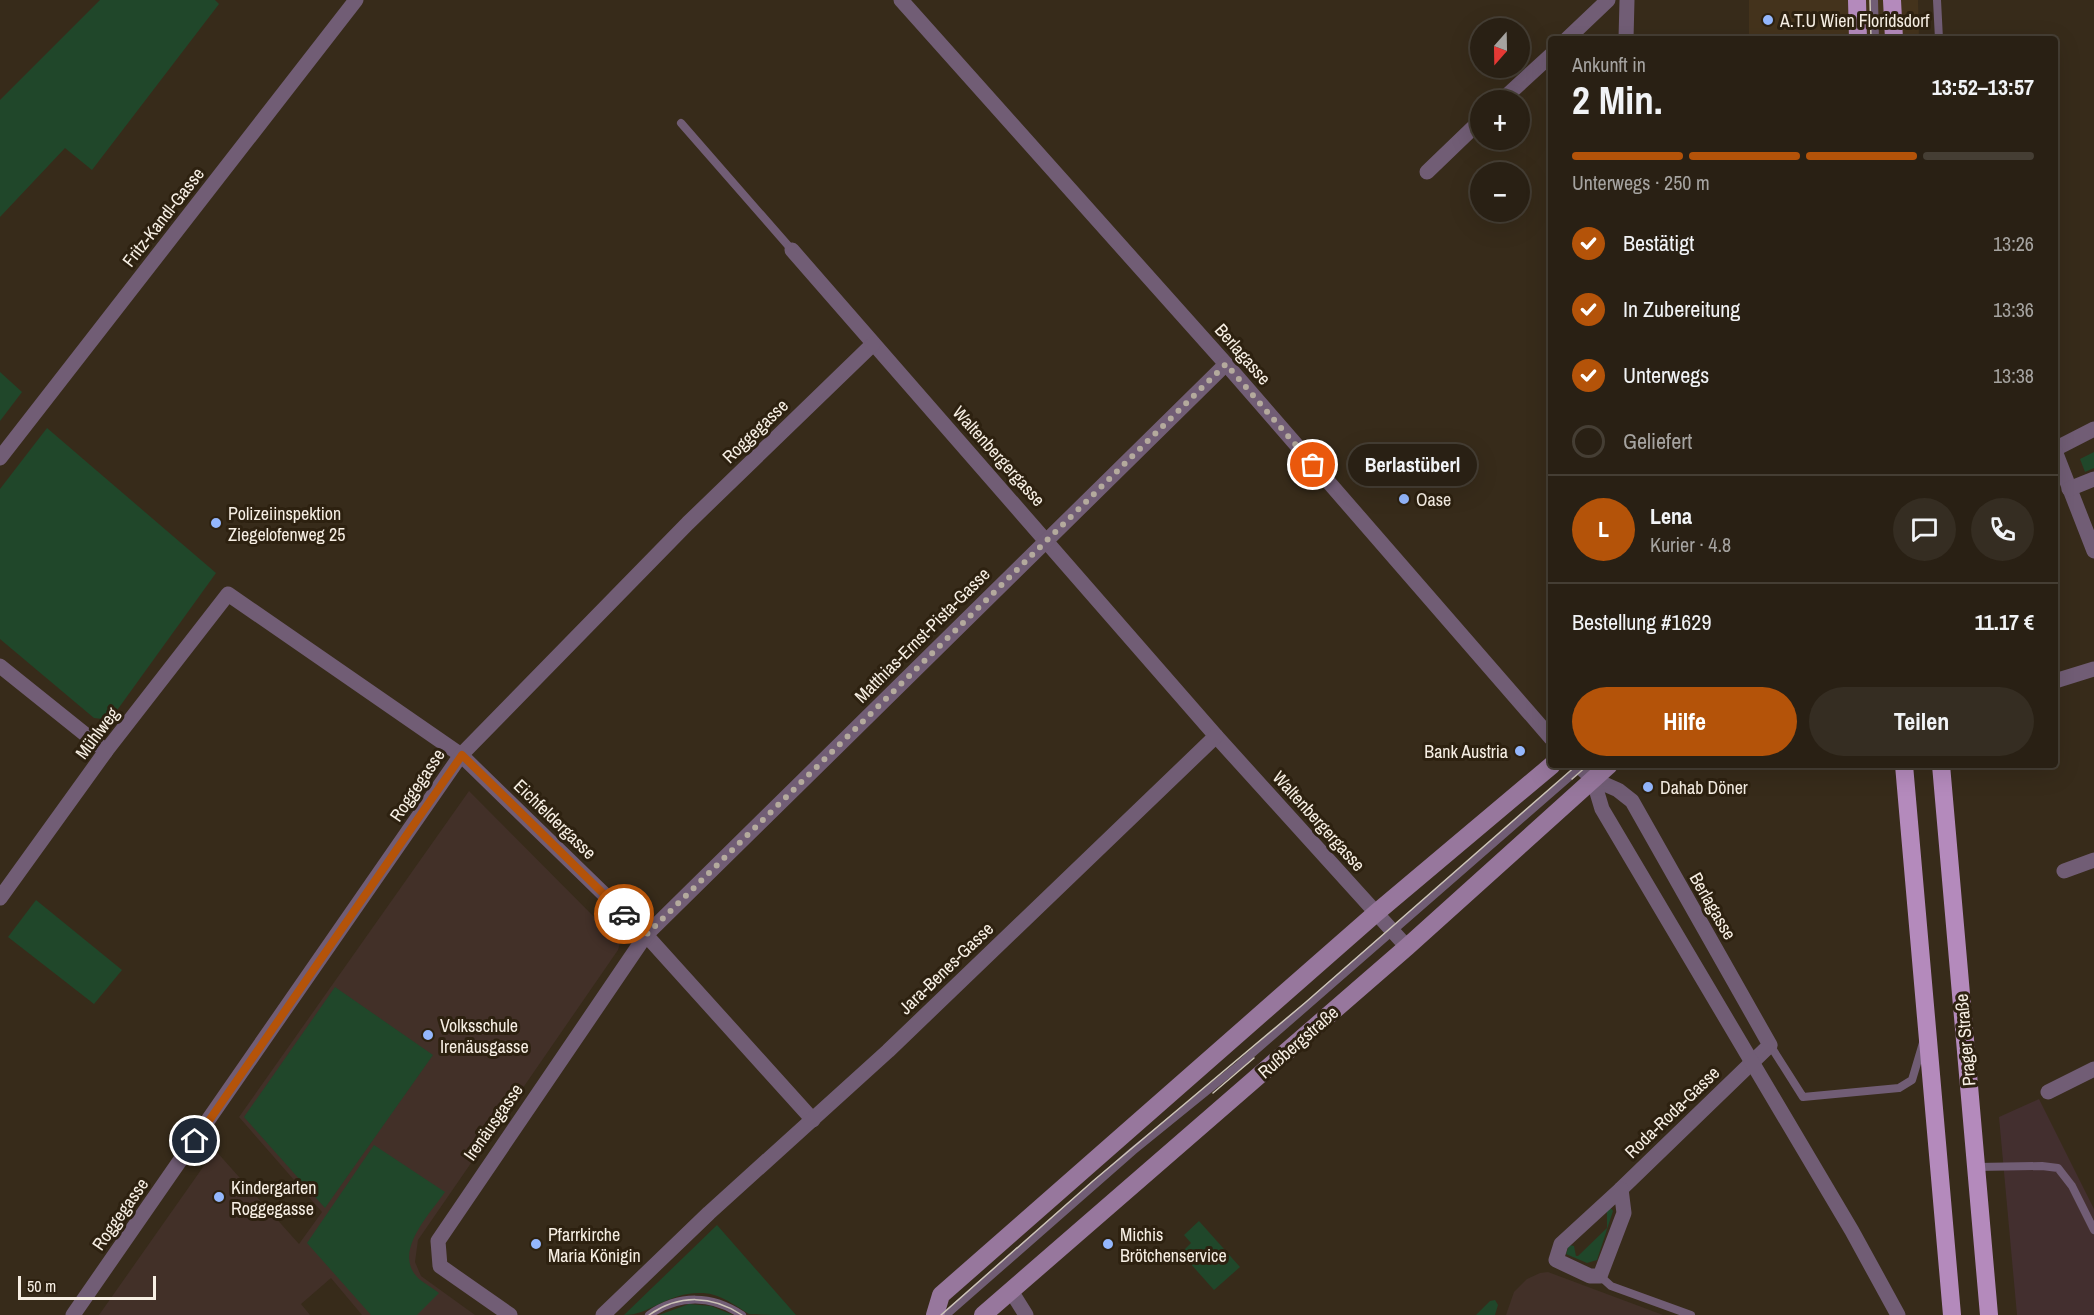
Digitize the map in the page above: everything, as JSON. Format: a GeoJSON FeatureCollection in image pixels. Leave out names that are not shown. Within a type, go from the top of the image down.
{"type":"FeatureCollection","features":[{"type":"Feature","properties":{"kind":"main road"},"geometry":{"type":"LineString","coordinates":[[1857,0],[1858,36]]}},
{"type":"Feature","properties":{"kind":"main road"},"geometry":{"type":"LineString","coordinates":[[1892,0],[1894,36]]}},
{"type":"Feature","properties":{"kind":"main road","name":"Prager Straße"},"geometry":{"type":"LineString","coordinates":[[1905,768],[1952,1315]]}},
{"type":"Feature","properties":{"kind":"main road","name":"Prager Straße"},"geometry":{"type":"LineString","coordinates":[[1941,768],[1989,1315]]}},
{"type":"Feature","properties":{"kind":"street","name":"Fritz-Kandl-Gasse"},"geometry":{"type":"LineString","coordinates":[[0,458],[356,0]]}},
{"type":"Feature","properties":{"kind":"street","name":"Berlagasse"},"geometry":{"type":"LineString","coordinates":[[901,0],[1226,364],[1548,735]]}},
{"type":"Feature","properties":{"kind":"street"},"geometry":{"type":"LineString","coordinates":[[1570,36],[1608,0]]}},
{"type":"Feature","properties":{"kind":"street"},"geometry":{"type":"LineString","coordinates":[[1626,36],[1627,0]]}},
{"type":"Feature","properties":{"kind":"street"},"geometry":{"type":"LineString","coordinates":[[1513,90],[1548,57]]}},
{"type":"Feature","properties":{"kind":"street"},"geometry":{"type":"LineString","coordinates":[[1427,172],[1470,131]]}},
{"type":"Feature","properties":{"kind":"street","name":"Waltenbergergasse"},"geometry":{"type":"LineString","coordinates":[[792,250],[1216,736],[1407,947]]}},
{"type":"Feature","properties":{"kind":"street","name":"Roggegasse"},"geometry":{"type":"LineString","coordinates":[[73,1315],[462,755],[680,531],[873,344]]}},
{"type":"Feature","properties":{"kind":"street","name":"Matthias-Ernst-Pista-Gasse"},"geometry":{"type":"LineString","coordinates":[[646,935],[1226,364]]}},
{"type":"Feature","properties":{"kind":"street"},"geometry":{"type":"LineString","coordinates":[[2058,448],[2094,429]]}},
{"type":"Feature","properties":{"kind":"street"},"geometry":{"type":"LineString","coordinates":[[2058,458],[2094,551]]}},
{"type":"Feature","properties":{"kind":"street"},"geometry":{"type":"LineString","coordinates":[[2069,489],[2094,479]]}},
{"type":"Feature","properties":{"kind":"street","name":"Eichfeldergasse"},"geometry":{"type":"LineString","coordinates":[[228,594],[462,755],[646,935],[813,1120]]}},
{"type":"Feature","properties":{"kind":"street","name":"Mühlweg"},"geometry":{"type":"LineString","coordinates":[[0,898],[106,751],[228,594]]}},
{"type":"Feature","properties":{"kind":"street"},"geometry":{"type":"LineString","coordinates":[[0,666],[106,751]]}},
{"type":"Feature","properties":{"kind":"street"},"geometry":{"type":"LineString","coordinates":[[2058,680],[2094,669]]}},
{"type":"Feature","properties":{"kind":"street","name":"Jara-Benes-Gasse"},"geometry":{"type":"LineString","coordinates":[[603,1315],[698,1224],[813,1120],[1216,736]]}},
{"type":"Feature","properties":{"kind":"street"},"geometry":{"type":"LineString","coordinates":[[935,1315],[941,1295],[1376,913],[1548,768]]}},
{"type":"Feature","properties":{"kind":"street","name":"Berlagasse"},"geometry":{"type":"LineString","coordinates":[[1584,769],[1632,801],[1770,1045]]}},
{"type":"Feature","properties":{"kind":"street"},"geometry":{"type":"LineString","coordinates":[[1584,769],[1602,809],[1750,1063],[1799,1140],[1898,1315]]}},
{"type":"Feature","properties":{"kind":"street","name":"Rußbergstraße"},"geometry":{"type":"LineString","coordinates":[[983,1315],[1407,947],[1584,769]]}},
{"type":"Feature","properties":{"kind":"street"},"geometry":{"type":"LineString","coordinates":[[2064,871],[2094,860]]}},
{"type":"Feature","properties":{"kind":"street","name":"Irenäusgasse"},"geometry":{"type":"LineString","coordinates":[[510,1315],[440,1266],[438,1241],[646,935]]}},
{"type":"Feature","properties":{"kind":"street"},"geometry":{"type":"LineString","coordinates":[[1750,1063],[1770,1045]]}},
{"type":"Feature","properties":{"kind":"street","name":"Roda-Roda-Gasse"},"geometry":{"type":"LineString","coordinates":[[1600,1276],[1590,1276],[1556,1260],[1561,1244],[1750,1063]]}},
{"type":"Feature","properties":{"kind":"street"},"geometry":{"type":"LineString","coordinates":[[2048,1092],[2094,1069]]}},
{"type":"Feature","properties":{"kind":"street"},"geometry":{"type":"LineString","coordinates":[[1600,1276],[1624,1213],[1621,1189]]}},
{"type":"Feature","properties":{"kind":"street"},"geometry":{"type":"LineString","coordinates":[[1011,1291],[1026,1315]]}},
{"type":"Feature","properties":{"kind":"lane"},"geometry":{"type":"LineString","coordinates":[[1874,0],[1875,36]]}},
{"type":"Feature","properties":{"kind":"lane"},"geometry":{"type":"LineString","coordinates":[[1937,0],[1939,36]]}},
{"type":"Feature","properties":{"kind":"lane","name":"Waltenbergergasse"},"geometry":{"type":"LineString","coordinates":[[681,123],[792,250]]}},
{"type":"Feature","properties":{"kind":"lane"},"geometry":{"type":"LineString","coordinates":[[946,1315],[1133,1151],[1239,1065],[1392,931],[1584,769]]}},
{"type":"Feature","properties":{"kind":"lane"},"geometry":{"type":"LineString","coordinates":[[1770,1045],[1803,1097],[1899,1088],[1912,1080],[1927,1030]]}},
{"type":"Feature","properties":{"kind":"lane"},"geometry":{"type":"LineString","coordinates":[[1976,1167],[2042,1166],[2058,1168],[2072,1186],[2094,1230]]}},
{"type":"Feature","properties":{"kind":"lane"},"geometry":{"type":"LineString","coordinates":[[1600,1276],[1611,1286],[1691,1315]]}},
{"type":"Feature","properties":{"kind":"lane"},"geometry":{"type":"LineString","coordinates":[[649,1315],[676,1301],[702,1299],[721,1304],[742,1315]]}},
{"type":"Feature","properties":{"kind":"shaded area"},"geometry":{"type":"Polygon","coordinates":[[[1749,0],[1918,0],[1919,36],[1749,36],[1749,0]]]}},
{"type":"Feature","properties":{"kind":"shaded area","name":"Volksschule Irenäusgasse"},"geometry":{"type":"Polygon","coordinates":[[[469,791],[620,943],[618,950],[418,1240],[415,1262],[421,1276],[475,1315],[362,1315],[331,1278],[301,1304],[310,1315],[99,1315],[215,1150],[299,1244],[322,1212],[239,1117],[469,791]]]}},
{"type":"Feature","properties":{"kind":"shaded area"},"geometry":{"type":"Polygon","coordinates":[[[2039,1099],[2094,1209],[2094,1315],[2017,1315],[1999,1117],[2039,1099]]]}},
{"type":"Feature","properties":{"kind":"shaded area"},"geometry":{"type":"Polygon","coordinates":[[[1548,1272],[1663,1315],[1506,1315],[1514,1292],[1527,1279],[1548,1272]]]}},
{"type":"Feature","properties":{"kind":"green space"},"geometry":{"type":"Polygon","coordinates":[[[100,0],[215,0],[219,4],[92,170],[65,148],[0,217],[0,100],[100,0]]]}},
{"type":"Feature","properties":{"kind":"green space"},"geometry":{"type":"Polygon","coordinates":[[[0,372],[22,392],[0,421],[0,372]]]}},
{"type":"Feature","properties":{"kind":"green space"},"geometry":{"type":"Polygon","coordinates":[[[47,428],[216,573],[110,720],[94,718],[0,639],[0,489],[47,428]]]}},
{"type":"Feature","properties":{"kind":"green space"},"geometry":{"type":"Polygon","coordinates":[[[2094,452],[2094,468],[2085,472],[2080,459],[2094,452]]]}},
{"type":"Feature","properties":{"kind":"green space"},"geometry":{"type":"Polygon","coordinates":[[[36,900],[122,970],[94,1004],[8,937],[36,900]]]}},
{"type":"Feature","properties":{"kind":"green space"},"geometry":{"type":"Polygon","coordinates":[[[335,987],[433,1055],[325,1208],[244,1117],[335,987]]]}},
{"type":"Feature","properties":{"kind":"green space"},"geometry":{"type":"Polygon","coordinates":[[[374,1145],[445,1192],[423,1222],[411,1246],[409,1258],[411,1269],[419,1279],[439,1293],[417,1315],[371,1315],[307,1243],[374,1145]]]}},
{"type":"Feature","properties":{"kind":"green space"},"geometry":{"type":"Polygon","coordinates":[[[1610,1207],[1613,1211],[1597,1260],[1587,1263],[1566,1254],[1569,1245],[1574,1246],[1576,1256],[1578,1256],[1607,1228],[1607,1210],[1610,1207]]]}},
{"type":"Feature","properties":{"kind":"green space"},"geometry":{"type":"Polygon","coordinates":[[[1199,1221],[1240,1267],[1214,1290],[1181,1253],[1191,1243],[1184,1235],[1199,1221]]]}},
{"type":"Feature","properties":{"kind":"green space"},"geometry":{"type":"Polygon","coordinates":[[[717,1225],[796,1315],[749,1314],[722,1298],[710,1294],[691,1293],[634,1314],[624,1315],[717,1225]]]}},
{"type":"Feature","properties":{"kind":"green space"},"geometry":{"type":"Polygon","coordinates":[[[1495,1300],[1498,1305],[1495,1315],[1476,1315],[1490,1301],[1495,1300]]]}},
{"type":"Feature","properties":{"kind":"green space"},"geometry":{"type":"Polygon","coordinates":[[[689,1304],[711,1306],[733,1315],[659,1315],[689,1304]]]}},
{"type":"Feature","properties":{"kind":"tram line"},"geometry":{"type":"LineString","coordinates":[[1870,0],[1871,36]]}},
{"type":"Feature","properties":{"kind":"tram line"},"geometry":{"type":"LineString","coordinates":[[941,1315],[1093,1181],[1306,1002],[1574,768]]}},
{"type":"Feature","properties":{"kind":"tram line"},"geometry":{"type":"LineString","coordinates":[[1572,779],[1585,768]]}},
{"type":"Feature","properties":{"kind":"tram line"},"geometry":{"type":"LineString","coordinates":[[1213,1093],[1254,1058]]}},
{"type":"Feature","properties":{"kind":"tram line"},"geometry":{"type":"LineString","coordinates":[[649,1315],[660,1308],[684,1300],[719,1304],[742,1315]]}},
{"type":"Feature","properties":{"kind":"way so far"},"geometry":{"type":"LineString","coordinates":[[624,914],[646,935],[1226,364],[1313,465]]}},
{"type":"Feature","properties":{"kind":"place","name":"A.T.U Wien Floridsdorf"},"geometry":{"type":"Point","coordinates":[1768,20]}},
{"type":"Feature","properties":{"kind":"place","name":"Berlastüberl"},"geometry":{"type":"Point","coordinates":[1313,465]}},
{"type":"Feature","properties":{"kind":"place","name":"Oase"},"geometry":{"type":"Point","coordinates":[1404,499]}},
{"type":"Feature","properties":{"kind":"place","name":"Polizeiinspektion Ziegelofenweg 25"},"geometry":{"type":"Point","coordinates":[216,523]}},
{"type":"Feature","properties":{"kind":"place","name":"Bank Austria"},"geometry":{"type":"Point","coordinates":[1520,751]}},
{"type":"Feature","properties":{"kind":"place","name":"Dahab Döner"},"geometry":{"type":"Point","coordinates":[1648,787]}},
{"type":"Feature","properties":{"kind":"place","name":"Volksschule Irenäusgasse"},"geometry":{"type":"Point","coordinates":[428,1035]}},
{"type":"Feature","properties":{"kind":"place","name":"Kindergarten Roggegasse"},"geometry":{"type":"Point","coordinates":[219,1197]}},
{"type":"Feature","properties":{"kind":"place","name":"Pfarrkirche Maria Königin"},"geometry":{"type":"Point","coordinates":[536,1244]}},
{"type":"Feature","properties":{"kind":"place","name":"Michis Brötchenservice"},"geometry":{"type":"Point","coordinates":[1108,1244]}},
{"type":"Feature","properties":{"kind":"route"},"geometry":{"type":"LineString","coordinates":[[195,1141],[462,755],[624,914]]}}]}
